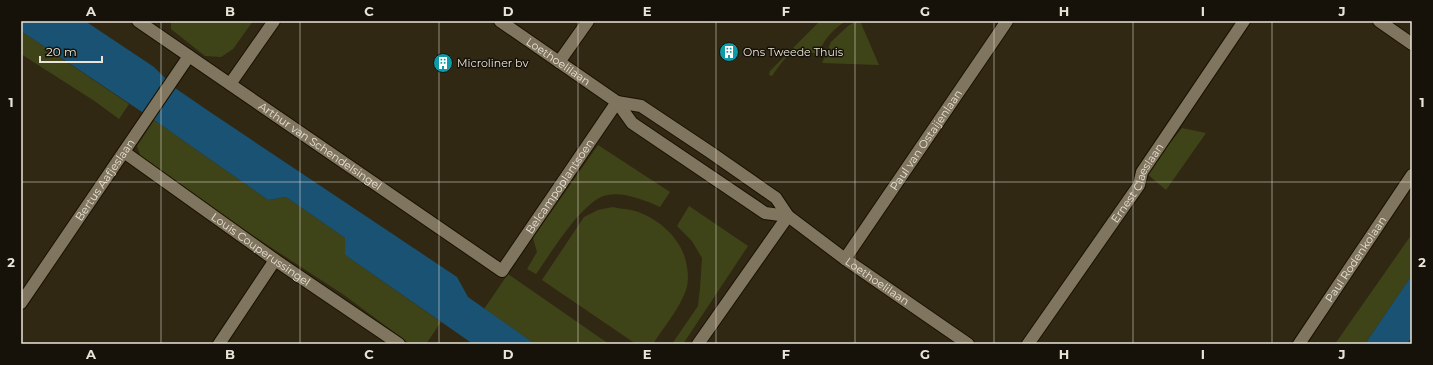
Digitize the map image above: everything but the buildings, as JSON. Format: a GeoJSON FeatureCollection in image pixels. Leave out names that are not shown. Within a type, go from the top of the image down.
{"type":"FeatureCollection","features":[{"type":"Feature","properties":{"kind":"street","name":"Arthur van Schendelsingel"},"geometry":{"type":"LineString","coordinates":[[138,21],[155,26],[189,56],[502,271]]}},
{"type":"Feature","properties":{"kind":"street"},"geometry":{"type":"LineString","coordinates":[[230,84],[274,21]]}},
{"type":"Feature","properties":{"kind":"street","name":"Loethoelilaan"},"geometry":{"type":"LineString","coordinates":[[500,21],[617,102],[632,123],[765,213],[788,216]]}},
{"type":"Feature","properties":{"kind":"street"},"geometry":{"type":"LineString","coordinates":[[559,62],[588,21]]}},
{"type":"Feature","properties":{"kind":"street","name":"Paul van Ostaijenlaan"},"geometry":{"type":"LineString","coordinates":[[845,259],[1007,21]]}},
{"type":"Feature","properties":{"kind":"street","name":"Ernest Claeslaan"},"geometry":{"type":"LineString","coordinates":[[1028,344],[1139,185],[1142,172],[1244,21]]}},
{"type":"Feature","properties":{"kind":"street"},"geometry":{"type":"LineString","coordinates":[[1379,21],[1412,44]]}},
{"type":"Feature","properties":{"kind":"street","name":"Bertus Aafjeslaan"},"geometry":{"type":"LineString","coordinates":[[21,303],[25,287],[124,152],[189,56]]}},
{"type":"Feature","properties":{"kind":"street","name":"Loethoelilaan"},"geometry":{"type":"LineString","coordinates":[[617,102],[641,106],[776,198],[788,216],[845,259],[968,344]]}},
{"type":"Feature","properties":{"kind":"street","name":"Belcampoplantsoen"},"geometry":{"type":"LineString","coordinates":[[502,271],[617,102]]}},
{"type":"Feature","properties":{"kind":"street","name":"Louis Couperussingel"},"geometry":{"type":"LineString","coordinates":[[124,152],[275,260],[399,344]]}},
{"type":"Feature","properties":{"kind":"street","name":"Paul Rodenkolaan"},"geometry":{"type":"LineString","coordinates":[[1299,344],[1412,175]]}},
{"type":"Feature","properties":{"kind":"street"},"geometry":{"type":"LineString","coordinates":[[698,344],[788,216]]}},
{"type":"Feature","properties":{"kind":"street"},"geometry":{"type":"LineString","coordinates":[[219,344],[275,260]]}},
{"type":"Feature","properties":{"kind":"green space"},"geometry":{"type":"Polygon","coordinates":[[[171,21],[253,21],[233,49],[221,57],[205,56],[171,29],[171,21]]]}},
{"type":"Feature","properties":{"kind":"green space"},"geometry":{"type":"Polygon","coordinates":[[[820,21],[846,21],[837,27],[830,35],[823,44],[819,53],[795,53],[783,61],[772,76],[769,75],[770,71],[820,21]]]}},
{"type":"Feature","properties":{"kind":"green space"},"geometry":{"type":"Polygon","coordinates":[[[856,21],[860,21],[879,65],[822,63],[831,42],[848,26],[856,21]]]}},
{"type":"Feature","properties":{"kind":"green space"},"geometry":{"type":"Polygon","coordinates":[[[21,31],[129,104],[119,119],[96,102],[21,54],[21,31]]]}},
{"type":"Feature","properties":{"kind":"green space"},"geometry":{"type":"Polygon","coordinates":[[[154,120],[268,200],[286,197],[345,238],[345,255],[441,322],[426,344],[410,344],[344,295],[143,164],[137,146],[154,120]]]}},
{"type":"Feature","properties":{"kind":"green space"},"geometry":{"type":"Polygon","coordinates":[[[1182,128],[1206,133],[1166,190],[1146,173],[1182,128]]]}},
{"type":"Feature","properties":{"kind":"green space"},"geometry":{"type":"Polygon","coordinates":[[[598,145],[670,192],[660,207],[631,196],[615,194],[601,197],[583,211],[574,221],[536,274],[527,269],[537,252],[533,238],[598,145]]]}},
{"type":"Feature","properties":{"kind":"green space"},"geometry":{"type":"Polygon","coordinates":[[[689,206],[748,246],[683,344],[672,344],[698,306],[702,258],[692,241],[677,226],[689,206]]]}},
{"type":"Feature","properties":{"kind":"green space"},"geometry":{"type":"Polygon","coordinates":[[[613,207],[644,214],[660,224],[674,237],[686,262],[688,280],[683,297],[676,311],[653,344],[636,344],[542,280],[584,217],[598,210],[613,207]]]}},
{"type":"Feature","properties":{"kind":"green space"},"geometry":{"type":"Polygon","coordinates":[[[1412,234],[1412,275],[1365,344],[1335,344],[1412,234]]]}},
{"type":"Feature","properties":{"kind":"green space"},"geometry":{"type":"Polygon","coordinates":[[[508,274],[609,344],[535,344],[484,309],[508,274]]]}},
{"type":"Feature","properties":{"kind":"water"},"geometry":{"type":"Polygon","coordinates":[[[21,21],[85,21],[154,67],[175,88],[457,277],[468,297],[535,344],[473,344],[345,255],[345,238],[286,197],[268,200],[154,120],[21,31],[21,21]]]}},
{"type":"Feature","properties":{"kind":"water"},"geometry":{"type":"Polygon","coordinates":[[[1412,275],[1412,337],[1407,344],[1365,344],[1412,275]]]}},
{"type":"Feature","properties":{"kind":"place","name":"Ons Tweede Thuis"},"geometry":{"type":"Point","coordinates":[729,52]}},
{"type":"Feature","properties":{"kind":"place","name":"Microliner bv"},"geometry":{"type":"Point","coordinates":[443,63]}}]}
